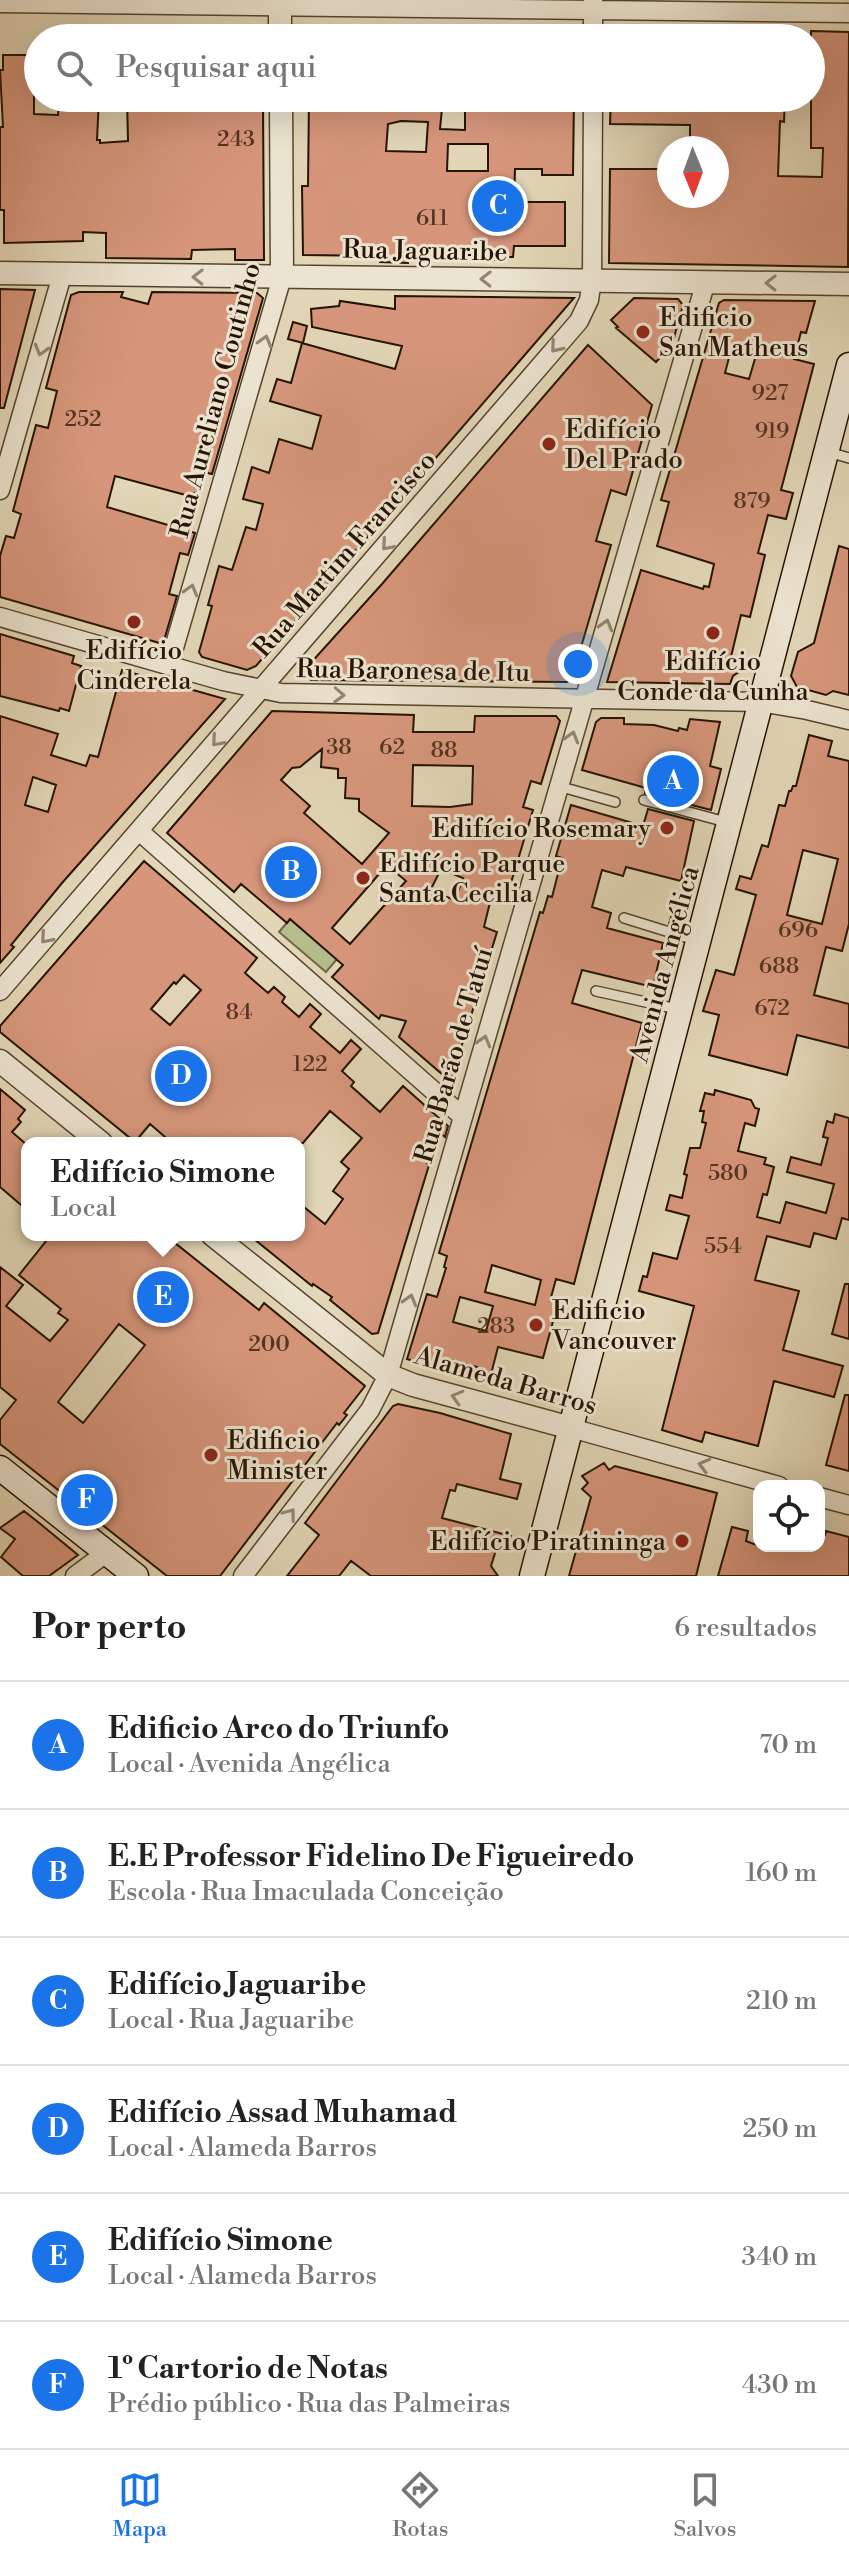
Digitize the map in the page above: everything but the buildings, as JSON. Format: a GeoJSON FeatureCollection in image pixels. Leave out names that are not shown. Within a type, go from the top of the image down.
{"type":"FeatureCollection","features":[{"type":"Feature","properties":{"kind":"main road","name":"Avenida Angélica"},"geometry":{"type":"LineString","coordinates":[[532,1576],[849,365]]}},
{"type":"Feature","properties":{"kind":"main road"},"geometry":{"type":"LineString","coordinates":[[0,1468],[136,1576]]}},
{"type":"Feature","properties":{"kind":"street"},"geometry":{"type":"LineString","coordinates":[[0,3],[593,4],[849,13]]}},
{"type":"Feature","properties":{"kind":"street"},"geometry":{"type":"LineString","coordinates":[[280,3],[280,24]]}},
{"type":"Feature","properties":{"kind":"street","name":"Rua Aureliano Coutinho"},"geometry":{"type":"LineString","coordinates":[[169,665],[282,277],[281,112]]}},
{"type":"Feature","properties":{"kind":"street","name":"Rua Martim Francisco"},"geometry":{"type":"LineString","coordinates":[[0,991],[579,321],[591,294],[592,280],[593,112]]}},
{"type":"Feature","properties":{"kind":"street","name":"Rua Jaguaribe"},"geometry":{"type":"LineString","coordinates":[[0,273],[849,284]]}},
{"type":"Feature","properties":{"kind":"street"},"geometry":{"type":"LineString","coordinates":[[0,490],[62,275]]}},
{"type":"Feature","properties":{"kind":"street","name":"Rua Barão de Tatuí"},"geometry":{"type":"LineString","coordinates":[[243,1576],[370,1410],[388,1375],[706,281]]}},
{"type":"Feature","properties":{"kind":"street","name":"Rua Baronesa de Itu"},"geometry":{"type":"LineString","coordinates":[[0,617],[281,693],[760,702],[849,720]]}},
{"type":"Feature","properties":{"kind":"street"},"geometry":{"type":"LineString","coordinates":[[139,831],[462,1116]]}},
{"type":"Feature","properties":{"kind":"street"},"geometry":{"type":"LineString","coordinates":[[0,1061],[94,1137]]}},
{"type":"Feature","properties":{"kind":"street","name":"Alameda Barros"},"geometry":{"type":"LineString","coordinates":[[220,1241],[388,1375],[413,1385],[757,1480]]}},
{"type":"Feature","properties":{"kind":"street"},"geometry":{"type":"LineString","coordinates":[[825,1499],[849,1505]]}},
{"type":"Feature","properties":{"kind":"street"},"geometry":{"type":"LineString","coordinates":[[75,1576],[106,1553]]}},
{"type":"Feature","properties":{"kind":"lane"},"geometry":{"type":"LineString","coordinates":[[825,451],[849,458]]}},
{"type":"Feature","properties":{"kind":"lane"},"geometry":{"type":"LineString","coordinates":[[558,786],[615,802]]}},
{"type":"Feature","properties":{"kind":"lane"},"geometry":{"type":"LineString","coordinates":[[644,800],[729,823]]}},
{"type":"Feature","properties":{"kind":"lane"},"geometry":{"type":"LineString","coordinates":[[624,918],[699,941]]}},
{"type":"Feature","properties":{"kind":"lane"},"geometry":{"type":"LineString","coordinates":[[596,991],[681,1010]]}},
{"type":"Feature","properties":{"kind":"green space"},"geometry":{"type":"Polygon","coordinates":[[[290,919],[337,959],[326,972],[279,932],[290,919]]]}},
{"type":"Feature","properties":{"kind":"place","name":"Edifício Jaguaribe"},"geometry":{"type":"Point","coordinates":[498,206]}},
{"type":"Feature","properties":{"kind":"place","name":"Edificio San Matheus"},"geometry":{"type":"Point","coordinates":[643,332]}},
{"type":"Feature","properties":{"kind":"place","name":"Edifício Del Prado"},"geometry":{"type":"Point","coordinates":[549,444]}},
{"type":"Feature","properties":{"kind":"place","name":"Edifício Cinderela"},"geometry":{"type":"Point","coordinates":[134,622]}},
{"type":"Feature","properties":{"kind":"place","name":"Edifício Conde da Cunha"},"geometry":{"type":"Point","coordinates":[713,633]}},
{"type":"Feature","properties":{"kind":"place","name":"Edificio Arco do Triunfo"},"geometry":{"type":"Point","coordinates":[673,781]}},
{"type":"Feature","properties":{"kind":"place","name":"Edifício Rosemary"},"geometry":{"type":"Point","coordinates":[667,828]}},
{"type":"Feature","properties":{"kind":"place","name":"E.E Professor Fidelino De Figueiredo"},"geometry":{"type":"Point","coordinates":[291,872]}},
{"type":"Feature","properties":{"kind":"place","name":"Edifício Parque Santa Cecilia"},"geometry":{"type":"Point","coordinates":[363,878]}},
{"type":"Feature","properties":{"kind":"place","name":"Edifício Assad Muhamad"},"geometry":{"type":"Point","coordinates":[181,1076]}},
{"type":"Feature","properties":{"kind":"place","name":"Edifício Simone"},"geometry":{"type":"Point","coordinates":[163,1297]}},
{"type":"Feature","properties":{"kind":"place","name":"Edificio Vancouver"},"geometry":{"type":"Point","coordinates":[536,1325]}},
{"type":"Feature","properties":{"kind":"place","name":"Edificio Minister"},"geometry":{"type":"Point","coordinates":[211,1455]}},
{"type":"Feature","properties":{"kind":"place","name":"1º Cartorio de Notas"},"geometry":{"type":"Point","coordinates":[87,1500]}},
{"type":"Feature","properties":{"kind":"place","name":"Edifício Piratininga"},"geometry":{"type":"Point","coordinates":[682,1541]}}]}
